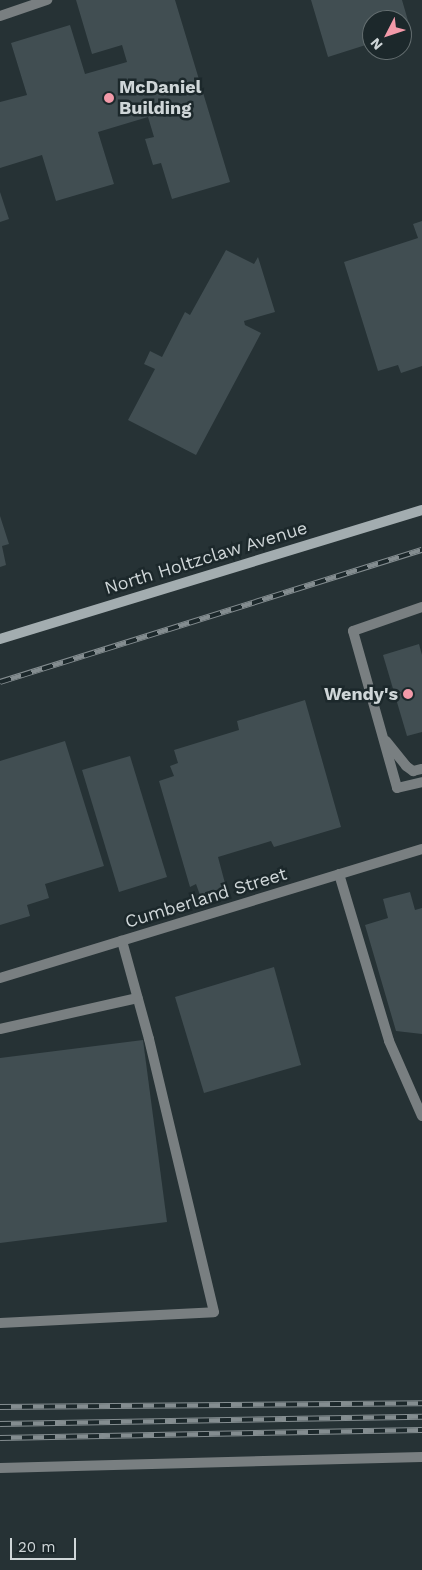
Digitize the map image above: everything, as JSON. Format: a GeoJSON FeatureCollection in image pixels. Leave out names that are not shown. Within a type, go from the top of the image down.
{"type":"FeatureCollection","features":[{"type":"Feature","properties":{"kind":"main road","name":"North Holtzclaw Avenue"},"geometry":{"type":"LineString","coordinates":[[0,639],[422,510]]}},
{"type":"Feature","properties":{"kind":"street"},"geometry":{"type":"LineString","coordinates":[[0,16],[48,0]]}},
{"type":"Feature","properties":{"kind":"street"},"geometry":{"type":"LineString","coordinates":[[422,607],[353,631],[397,788],[422,782]]}},
{"type":"Feature","properties":{"kind":"street"},"geometry":{"type":"LineString","coordinates":[[382,736],[406,766],[414,771],[422,769]]}},
{"type":"Feature","properties":{"kind":"street","name":"Cumberland Street"},"geometry":{"type":"LineString","coordinates":[[0,978],[422,849]]}},
{"type":"Feature","properties":{"kind":"street"},"geometry":{"type":"LineString","coordinates":[[339,874],[389,1042],[413,1090],[422,1116]]}},
{"type":"Feature","properties":{"kind":"street"},"geometry":{"type":"LineString","coordinates":[[0,1323],[214,1312],[138,998],[122,941]]}},
{"type":"Feature","properties":{"kind":"street"},"geometry":{"type":"LineString","coordinates":[[0,1029],[138,998]]}},
{"type":"Feature","properties":{"kind":"street"},"geometry":{"type":"LineString","coordinates":[[0,1468],[422,1457]]}},
{"type":"Feature","properties":{"kind":"building","name":"McDaniel Building"},"geometry":{"type":"Polygon","coordinates":[[[76,0],[175,0],[230,182],[172,199],[161,163],[153,165],[145,139],[154,137],[148,117],[98,132],[114,184],[56,201],[42,155],[0,168],[0,102],[27,95],[11,43],[70,25],[85,74],[127,62],[122,45],[92,54],[76,0]]]}},
{"type":"Feature","properties":{"kind":"building"},"geometry":{"type":"Polygon","coordinates":[[[311,0],[402,0],[405,10],[362,10],[362,46],[328,57],[311,0]]]}},
{"type":"Feature","properties":{"kind":"building"},"geometry":{"type":"Polygon","coordinates":[[[0,192],[9,219],[0,222],[0,192]]]}},
{"type":"Feature","properties":{"kind":"building"},"geometry":{"type":"Polygon","coordinates":[[[422,221],[422,366],[401,373],[398,365],[378,371],[344,262],[418,238],[413,224],[422,221]]]}},
{"type":"Feature","properties":{"kind":"building"},"geometry":{"type":"Polygon","coordinates":[[[226,250],[254,264],[258,257],[275,312],[244,321],[245,325],[261,333],[196,455],[128,420],[155,369],[144,364],[150,351],[162,357],[185,312],[190,315],[226,250]]]}},
{"type":"Feature","properties":{"kind":"building"},"geometry":{"type":"Polygon","coordinates":[[[0,516],[9,544],[2,546],[6,565],[0,567],[0,516]]]}},
{"type":"Feature","properties":{"kind":"building","name":"Wendy's"},"geometry":{"type":"Polygon","coordinates":[[[419,644],[422,655],[422,732],[407,736],[383,655],[419,644]]]}},
{"type":"Feature","properties":{"kind":"building"},"geometry":{"type":"Polygon","coordinates":[[[305,700],[341,827],[274,847],[271,841],[218,857],[226,887],[200,895],[196,884],[190,887],[159,781],[174,776],[170,766],[178,763],[174,750],[239,730],[237,721],[305,700]]]}},
{"type":"Feature","properties":{"kind":"building"},"geometry":{"type":"Polygon","coordinates":[[[65,741],[104,866],[45,884],[49,898],[27,905],[30,916],[0,925],[0,761],[65,741]]]}},
{"type":"Feature","properties":{"kind":"building"},"geometry":{"type":"Polygon","coordinates":[[[130,756],[167,877],[119,892],[82,770],[130,756]]]}},
{"type":"Feature","properties":{"kind":"building"},"geometry":{"type":"Polygon","coordinates":[[[410,892],[415,910],[422,908],[422,1034],[396,1031],[365,925],[388,918],[383,899],[410,892]]]}},
{"type":"Feature","properties":{"kind":"building"},"geometry":{"type":"Polygon","coordinates":[[[274,967],[301,1065],[204,1093],[175,997],[274,967]]]}},
{"type":"Feature","properties":{"kind":"building"},"geometry":{"type":"Polygon","coordinates":[[[143,1040],[167,1222],[0,1243],[0,1058],[143,1040]]]}},
{"type":"Feature","properties":{"kind":"railway"},"geometry":{"type":"LineString","coordinates":[[0,682],[422,550]]}},
{"type":"Feature","properties":{"kind":"railway"},"geometry":{"type":"LineString","coordinates":[[0,1407],[422,1403]]}},
{"type":"Feature","properties":{"kind":"railway"},"geometry":{"type":"LineString","coordinates":[[0,1424],[422,1417]]}},
{"type":"Feature","properties":{"kind":"railway"},"geometry":{"type":"LineString","coordinates":[[0,1438],[422,1430]]}},
{"type":"Feature","properties":{"kind":"place","name":"McDaniel Building"},"geometry":{"type":"Point","coordinates":[109,98]}},
{"type":"Feature","properties":{"kind":"place","name":"Wendy's"},"geometry":{"type":"Point","coordinates":[408,694]}}]}
